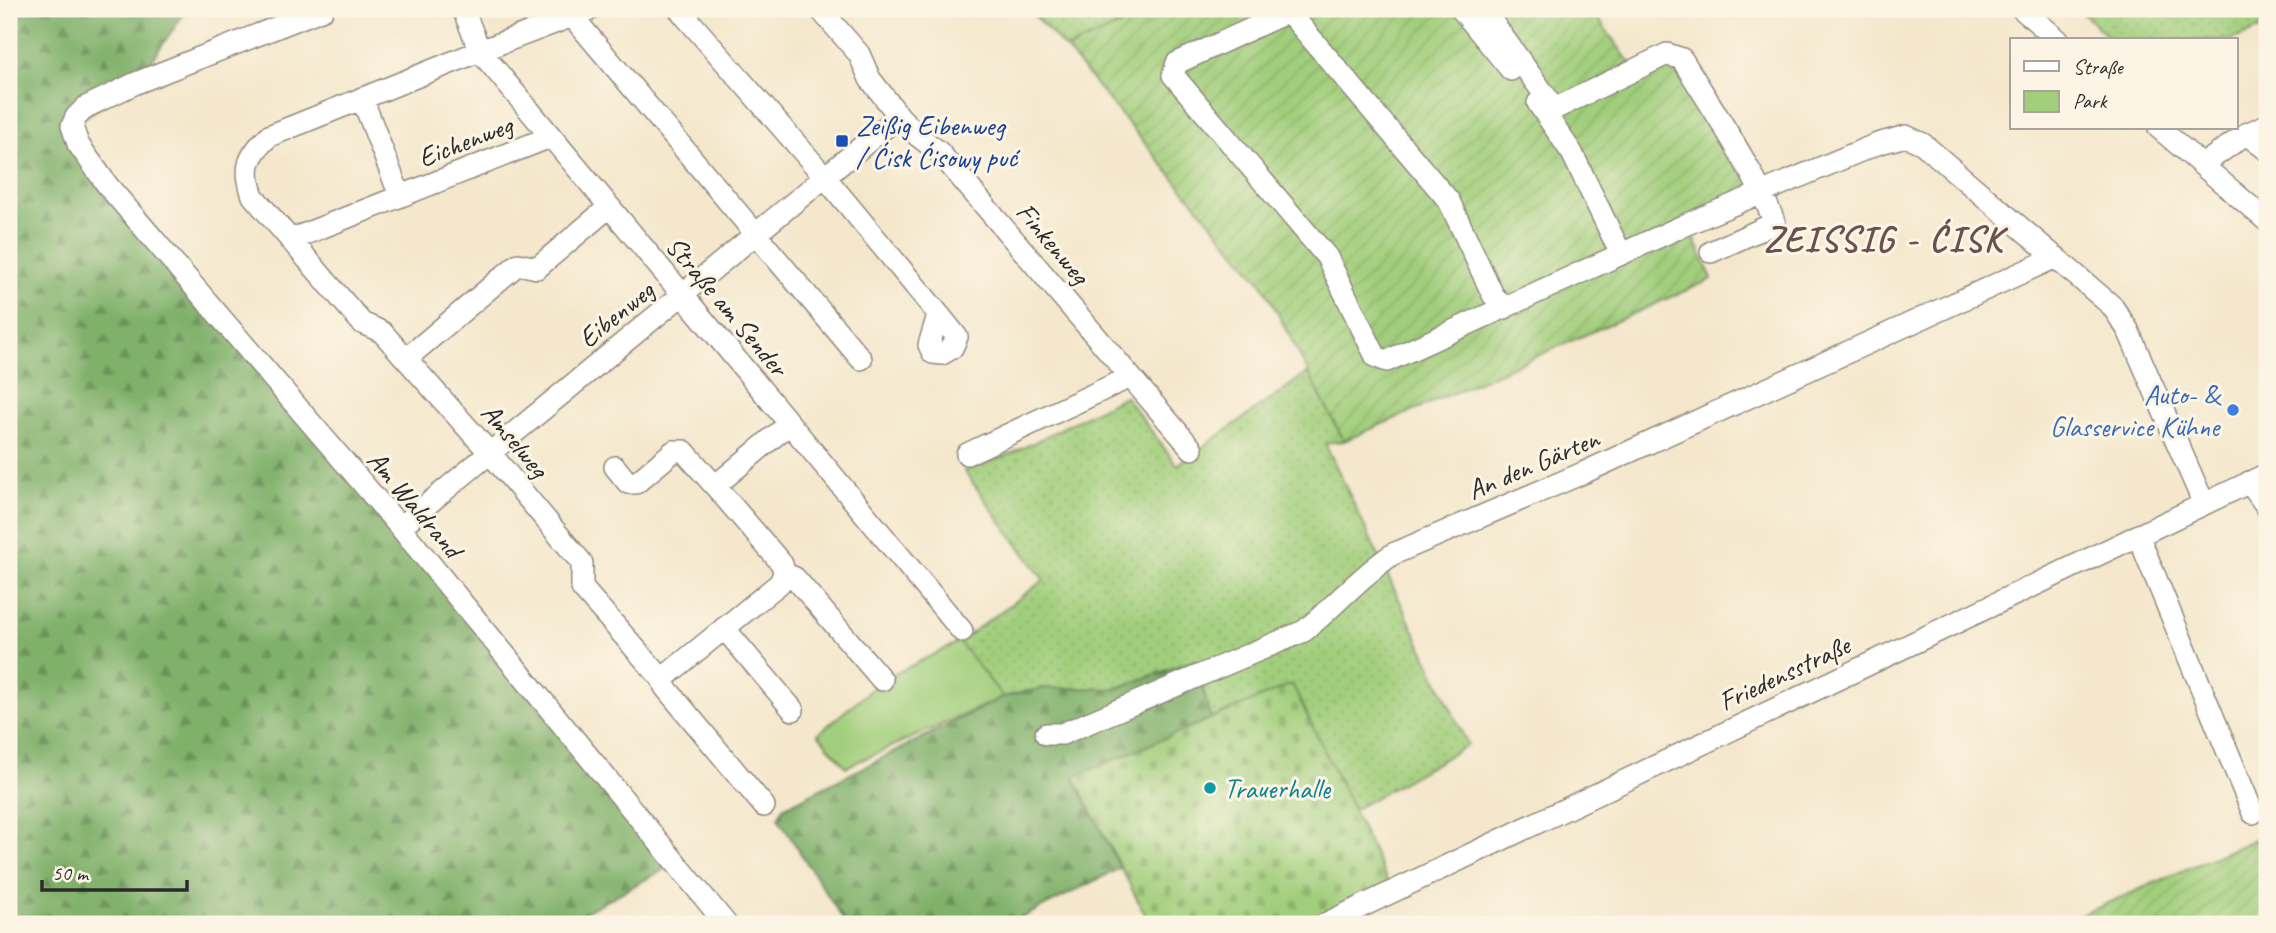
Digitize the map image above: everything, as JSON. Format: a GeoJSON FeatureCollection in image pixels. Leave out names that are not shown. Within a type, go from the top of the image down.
{"type":"FeatureCollection","features":[{"type":"Feature","properties":{"kind":"street","name":"Am Waldrand"},"geometry":{"type":"LineString","coordinates":[[323,9],[136,83],[86,107],[76,117],[72,126],[78,144],[108,187],[400,527],[726,924]]}},
{"type":"Feature","properties":{"kind":"street","name":"Straße am Sender"},"geometry":{"type":"LineString","coordinates":[[463,9],[480,51],[962,631]]}},
{"type":"Feature","properties":{"kind":"street"},"geometry":{"type":"LineString","coordinates":[[679,9],[824,176],[938,315]]}},
{"type":"Feature","properties":{"kind":"street","name":"Finkenweg"},"geometry":{"type":"LineString","coordinates":[[820,9],[859,54],[870,79],[899,116],[918,136],[939,152],[1192,449]]}},
{"type":"Feature","properties":{"kind":"street"},"geometry":{"type":"LineString","coordinates":[[1461,9],[1546,113],[1573,153],[1621,254]]}},
{"type":"Feature","properties":{"kind":"street"},"geometry":{"type":"LineString","coordinates":[[1483,9],[1547,98],[1546,113]]}},
{"type":"Feature","properties":{"kind":"street"},"geometry":{"type":"LineString","coordinates":[[2022,9],[2056,38]]}},
{"type":"Feature","properties":{"kind":"street"},"geometry":{"type":"LineString","coordinates":[[1505,308],[1493,295],[1449,201],[1291,10],[1177,63],[1173,75],[1327,257],[1376,357],[1387,361],[1505,308],[1621,254],[1762,192],[1877,144],[1906,136],[1923,144],[2112,306],[2129,330],[2204,504]]}},
{"type":"Feature","properties":{"kind":"street","name":"Amselweg"},"geometry":{"type":"LineString","coordinates":[[582,12],[269,136],[254,150],[248,166],[248,180],[253,196],[362,323],[382,332],[407,358],[582,563],[582,588],[662,679],[665,687],[764,806]]}},
{"type":"Feature","properties":{"kind":"street"},"geometry":{"type":"LineString","coordinates":[[582,12],[756,234],[861,359]]}},
{"type":"Feature","properties":{"kind":"street"},"geometry":{"type":"LineString","coordinates":[[1546,113],[1667,54],[1682,59],[1762,192],[1775,223],[1711,252]]}},
{"type":"Feature","properties":{"kind":"street","name":"Eichenweg"},"geometry":{"type":"LineString","coordinates":[[362,98],[400,197]]}},
{"type":"Feature","properties":{"kind":"street","name":"Eibenweg"},"geometry":{"type":"LineString","coordinates":[[400,527],[899,116]]}},
{"type":"Feature","properties":{"kind":"street"},"geometry":{"type":"LineString","coordinates":[[2202,165],[2246,134],[2267,125]]}},
{"type":"Feature","properties":{"kind":"street"},"geometry":{"type":"LineString","coordinates":[[2161,130],[2267,221]]}},
{"type":"Feature","properties":{"kind":"street"},"geometry":{"type":"LineString","coordinates":[[2246,134],[2267,150]]}},
{"type":"Feature","properties":{"kind":"street","name":"Eichenweg"},"geometry":{"type":"LineString","coordinates":[[290,240],[550,137]]}},
{"type":"Feature","properties":{"kind":"street"},"geometry":{"type":"LineString","coordinates":[[407,358],[518,264],[537,268],[609,208]]}},
{"type":"Feature","properties":{"kind":"street","name":"An den Gärten"},"geometry":{"type":"LineString","coordinates":[[1046,734],[1062,734],[1304,631],[1330,610],[1369,570],[1394,554],[1620,457],[2056,257]]}},
{"type":"Feature","properties":{"kind":"street"},"geometry":{"type":"LineString","coordinates":[[967,454],[1130,377]]}},
{"type":"Feature","properties":{"kind":"street"},"geometry":{"type":"LineString","coordinates":[[715,486],[789,424]]}},
{"type":"Feature","properties":{"kind":"street"},"geometry":{"type":"LineString","coordinates":[[615,467],[628,483],[636,483],[674,451],[684,451],[782,564],[784,573],[780,583],[662,679]]}},
{"type":"Feature","properties":{"kind":"street"},"geometry":{"type":"LineString","coordinates":[[2258,478],[2267,507]]}},
{"type":"Feature","properties":{"kind":"street","name":"Friedensstraße"},"geometry":{"type":"LineString","coordinates":[[1325,924],[2258,478]]}},
{"type":"Feature","properties":{"kind":"street"},"geometry":{"type":"LineString","coordinates":[[2138,535],[2253,813]]}},
{"type":"Feature","properties":{"kind":"street"},"geometry":{"type":"LineString","coordinates":[[784,573],[795,578],[882,680]]}},
{"type":"Feature","properties":{"kind":"street"},"geometry":{"type":"LineString","coordinates":[[724,628],[793,710]]}},
{"type":"Feature","properties":{"kind":"green space"},"geometry":{"type":"Polygon","coordinates":[[[9,9],[187,9],[136,83],[72,126],[667,868],[563,924],[9,924],[9,9]]]}},
{"type":"Feature","properties":{"kind":"green space"},"geometry":{"type":"Polygon","coordinates":[[[1028,9],[1156,9],[1066,49],[1028,9]]]}},
{"type":"Feature","properties":{"kind":"green space"},"geometry":{"type":"Polygon","coordinates":[[[1156,9],[1591,9],[1635,70],[1667,54],[1762,192],[1688,224],[1712,279],[1344,441],[1263,285],[1066,49],[1156,9]]]}},
{"type":"Feature","properties":{"kind":"green space"},"geometry":{"type":"Polygon","coordinates":[[[2078,9],[2267,9],[2267,26],[2236,38],[2110,38],[2078,9]]]}},
{"type":"Feature","properties":{"kind":"green space"},"geometry":{"type":"Polygon","coordinates":[[[1309,372],[1344,441],[1325,443],[1468,745],[1353,810],[1292,685],[1211,719],[1195,660],[1115,689],[1043,688],[1003,697],[959,642],[1044,580],[964,471],[1015,452],[1125,396],[1177,465],[1309,372]]]}},
{"type":"Feature","properties":{"kind":"green space"},"geometry":{"type":"Polygon","coordinates":[[[959,642],[1003,697],[846,767],[818,734],[882,680],[959,642]]]}},
{"type":"Feature","properties":{"kind":"green space"},"geometry":{"type":"Polygon","coordinates":[[[1195,660],[1211,719],[1074,778],[1120,868],[1009,924],[846,924],[778,818],[783,808],[1003,697],[1043,688],[1115,689],[1195,660]]]}},
{"type":"Feature","properties":{"kind":"green space"},"geometry":{"type":"Polygon","coordinates":[[[1292,684],[1389,884],[1307,924],[1150,924],[1074,777],[1292,684]]]}},
{"type":"Feature","properties":{"kind":"green space"},"geometry":{"type":"Polygon","coordinates":[[[2267,833],[2267,924],[2060,924],[2258,838],[2267,833]]]}},
{"type":"Feature","properties":{"kind":"place","name":"Zeißig Eibenweg / Ćisk Ćisowy puć"},"geometry":{"type":"Point","coordinates":[842,141]}},
{"type":"Feature","properties":{"kind":"place","name":"Auto- & Glasservice Kühne"},"geometry":{"type":"Point","coordinates":[2233,410]}},
{"type":"Feature","properties":{"kind":"place","name":"Trauerhalle"},"geometry":{"type":"Point","coordinates":[1210,788]}},
{"type":"Feature","properties":{"kind":"district","name":"ZEISSIG - ĆISK"},"geometry":{"type":"Point","coordinates":[1884,239]}}]}
